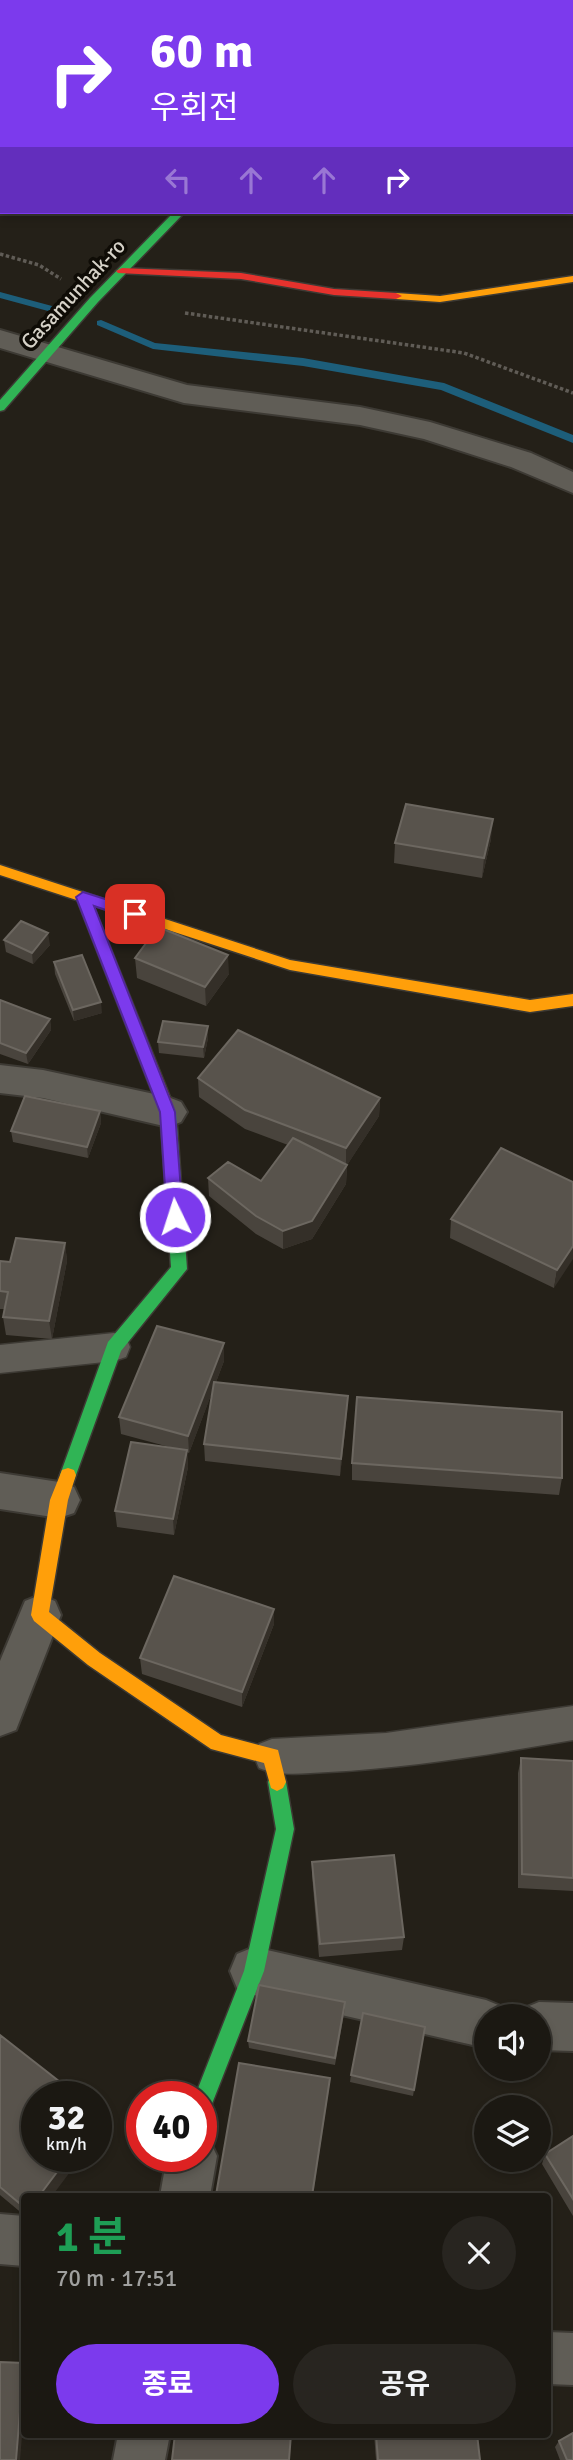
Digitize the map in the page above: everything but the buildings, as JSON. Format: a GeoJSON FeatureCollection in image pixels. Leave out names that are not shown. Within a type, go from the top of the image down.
{"type":"FeatureCollection","features":[{"type":"Feature","properties":{"kind":"street","name":"Gasamunhak-ro"},"geometry":{"type":"LineString","coordinates":[[0,407],[94,300],[178,214]]}},
{"type":"Feature","properties":{"kind":"street"},"geometry":{"type":"LineString","coordinates":[[122,271],[241,276],[334,292],[440,299],[573,279]]}},
{"type":"Feature","properties":{"kind":"street"},"geometry":{"type":"LineString","coordinates":[[0,339],[184,394],[360,416],[430,431],[521,460],[573,483]]}},
{"type":"Feature","properties":{"kind":"street"},"geometry":{"type":"LineString","coordinates":[[0,870],[290,965],[530,1006],[572,1000]]}},
{"type":"Feature","properties":{"kind":"street"},"geometry":{"type":"LineString","coordinates":[[0,1715],[40,1615],[59,1500],[114,1347],[179,1269],[168,1112],[83,897]]}},
{"type":"Feature","properties":{"kind":"street"},"geometry":{"type":"LineString","coordinates":[[0,1079],[43,1084],[168,1112]]}},
{"type":"Feature","properties":{"kind":"street"},"geometry":{"type":"LineString","coordinates":[[0,1492],[59,1500]]}},
{"type":"Feature","properties":{"kind":"street"},"geometry":{"type":"LineString","coordinates":[[40,1615],[94,1659],[218,1743],[272,1756],[285,1829],[254,1971],[209,2081]]}},
{"type":"Feature","properties":{"kind":"street"},"geometry":{"type":"LineString","coordinates":[[254,1971],[474,2021]]}},
{"type":"Feature","properties":{"kind":"street"},"geometry":{"type":"LineString","coordinates":[[551,2026],[573,2027]]}},
{"type":"Feature","properties":{"kind":"street"},"geometry":{"type":"LineString","coordinates":[[186,2193],[189,2172]]}},
{"type":"Feature","properties":{"kind":"street"},"geometry":{"type":"LineString","coordinates":[[0,2239],[21,2241]]}},
{"type":"Feature","properties":{"kind":"street"},"geometry":{"type":"LineString","coordinates":[[551,2358],[573,2359]]}},
{"type":"Feature","properties":{"kind":"street"},"geometry":{"type":"LineString","coordinates":[[139,2460],[143,2438]]}},
{"type":"Feature","properties":{"kind":"lane"},"geometry":{"type":"LineString","coordinates":[[0,1359],[114,1347]]}},
{"type":"Feature","properties":{"kind":"lane"},"geometry":{"type":"LineString","coordinates":[[272,1756],[335,1757],[429,1747],[573,1723]]}},
{"type":"Feature","properties":{"kind":"path"},"geometry":{"type":"LineString","coordinates":[[0,254],[39,265],[94,300]]}},
{"type":"Feature","properties":{"kind":"path"},"geometry":{"type":"LineString","coordinates":[[176,312],[464,353],[573,393]]}},
{"type":"Feature","properties":{"kind":"waterway"},"geometry":{"type":"LineString","coordinates":[[0,295],[48,308]]}},
{"type":"Feature","properties":{"kind":"waterway"},"geometry":{"type":"LineString","coordinates":[[101,323],[153,346],[303,362],[444,387],[573,439]]}},
{"type":"Feature","properties":{"kind":"traffic: fast"},"geometry":{"type":"LineString","coordinates":[[0,407],[94,300],[178,214]]}},
{"type":"Feature","properties":{"kind":"traffic: fast"},"geometry":{"type":"LineString","coordinates":[[68,1475],[114,1347],[179,1269],[168,1112],[164,1102]]}},
{"type":"Feature","properties":{"kind":"traffic: fast"},"geometry":{"type":"LineString","coordinates":[[211,2081],[254,1971],[285,1829],[277,1782]]}},
{"type":"Feature","properties":{"kind":"traffic: slow"},"geometry":{"type":"LineString","coordinates":[[396,296],[440,299],[573,279]]}},
{"type":"Feature","properties":{"kind":"traffic: slow"},"geometry":{"type":"LineString","coordinates":[[0,870],[290,965],[530,1006],[573,1000]]}},
{"type":"Feature","properties":{"kind":"traffic: slow"},"geometry":{"type":"LineString","coordinates":[[68,1475],[59,1500],[40,1615],[94,1659],[217,1743],[272,1756],[277,1782]]}},
{"type":"Feature","properties":{"kind":"traffic: jam"},"geometry":{"type":"LineString","coordinates":[[122,271],[241,276],[334,292],[396,296]]}},
{"type":"Feature","properties":{"kind":"traffic: jam"},"geometry":{"type":"LineString","coordinates":[[83,897],[164,1102]]}},
{"type":"Feature","properties":{"kind":"route"},"geometry":{"type":"LineString","coordinates":[[135,914],[83,897],[168,1112],[175,1217]]}}]}
